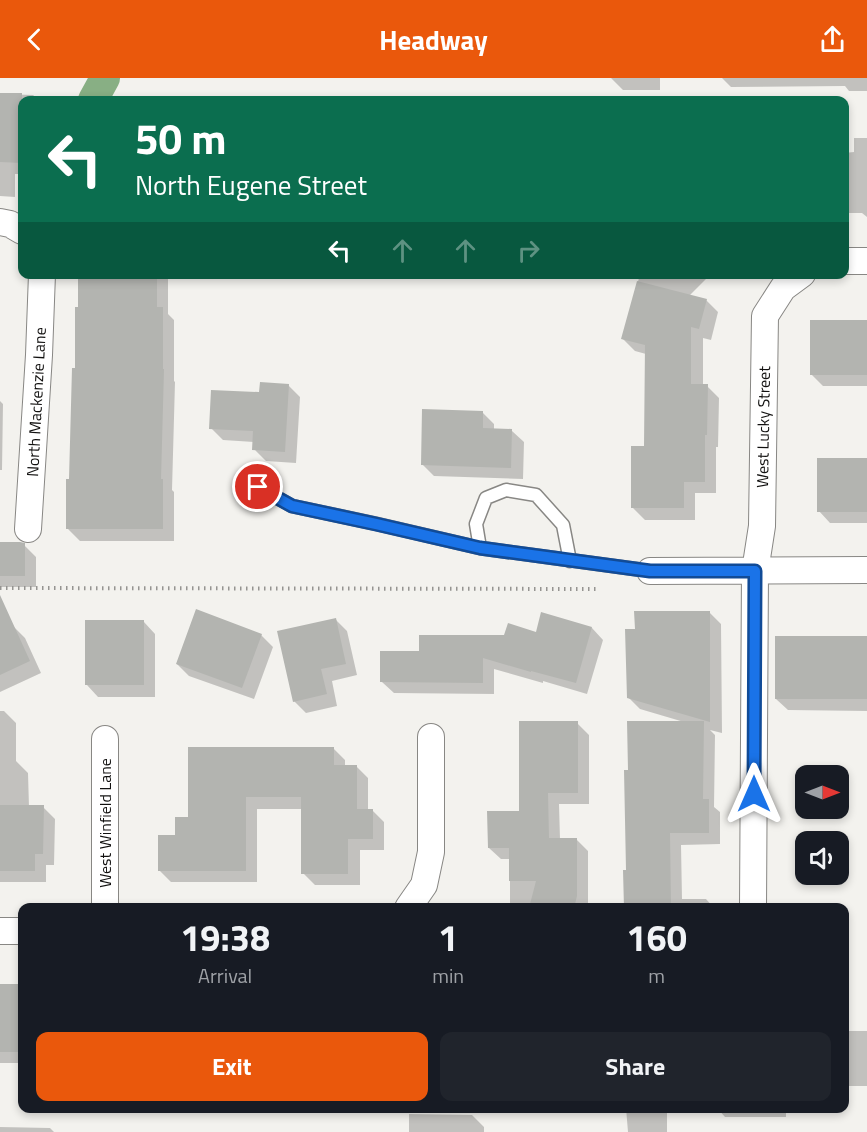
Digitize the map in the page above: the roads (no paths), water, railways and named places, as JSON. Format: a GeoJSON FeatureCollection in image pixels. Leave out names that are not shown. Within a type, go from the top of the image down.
{"type":"FeatureCollection","features":[{"type":"Feature","properties":{"kind":"street"},"geometry":{"type":"LineString","coordinates":[[0,222],[18,229]]}},
{"type":"Feature","properties":{"kind":"street"},"geometry":{"type":"LineString","coordinates":[[849,261],[867,261]]}},
{"type":"Feature","properties":{"kind":"street","name":"North Mackenzie Lane"},"geometry":{"type":"LineString","coordinates":[[28,529],[42,279]]}},
{"type":"Feature","properties":{"kind":"street","name":"West Lucky Street"},"geometry":{"type":"LineString","coordinates":[[753,903],[755,571],[762,526],[765,316],[792,281]]}},
{"type":"Feature","properties":{"kind":"street"},"geometry":{"type":"LineString","coordinates":[[650,571],[867,570]]}},
{"type":"Feature","properties":{"kind":"street"},"geometry":{"type":"LineString","coordinates":[[411,903],[424,885],[431,852],[431,737]]}},
{"type":"Feature","properties":{"kind":"street","name":"West Winfield Lane"},"geometry":{"type":"LineString","coordinates":[[105,739],[105,903]]}},
{"type":"Feature","properties":{"kind":"street"},"geometry":{"type":"LineString","coordinates":[[0,931],[18,931]]}},
{"type":"Feature","properties":{"kind":"lane"},"geometry":{"type":"LineString","coordinates":[[258,487],[292,506],[480,548],[650,571]]}},
{"type":"Feature","properties":{"kind":"lane"},"geometry":{"type":"LineString","coordinates":[[480,548],[476,524],[486,498],[506,490],[536,495],[543,502],[563,525],[570,561]]}},
{"type":"Feature","properties":{"kind":"waterway"},"geometry":{"type":"LineString","coordinates":[[95,96],[105,78]]}}]}
